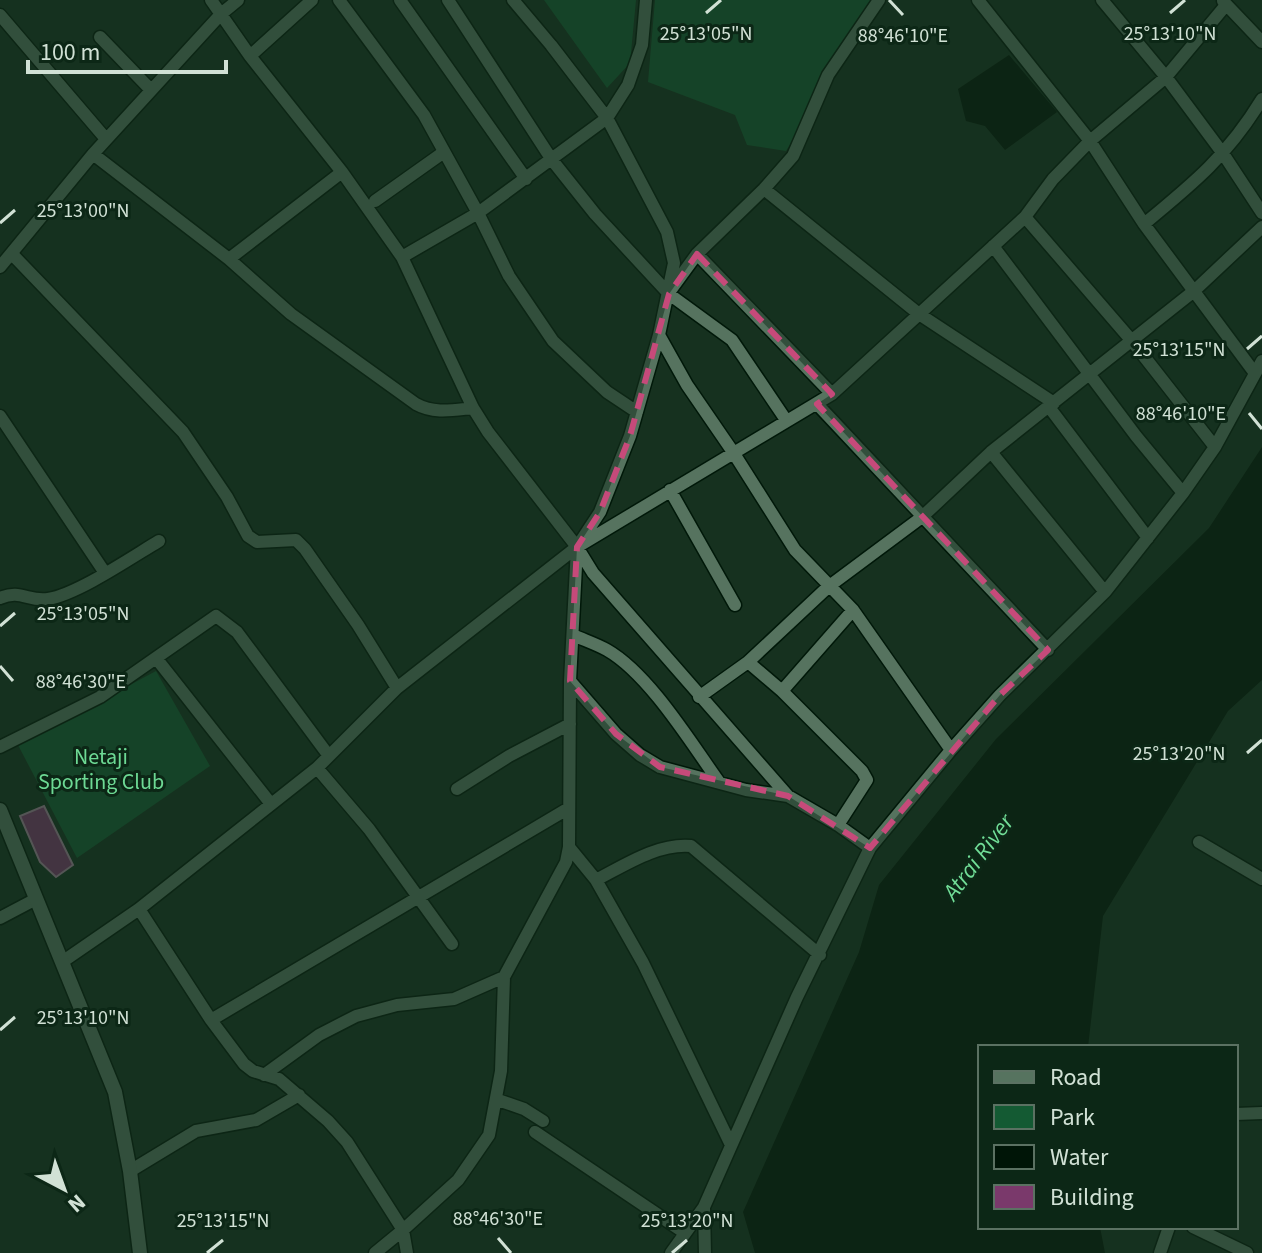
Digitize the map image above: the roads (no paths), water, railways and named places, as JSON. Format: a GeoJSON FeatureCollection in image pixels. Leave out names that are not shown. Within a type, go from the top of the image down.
{"type":"FeatureCollection","features":[{"type":"Feature","properties":{"kind":"street"},"geometry":{"type":"LineString","coordinates":[[211,0],[250,56],[342,172],[402,257],[473,408],[593,573],[788,796],[870,848]]}},
{"type":"Feature","properties":{"kind":"street"},"geometry":{"type":"LineString","coordinates":[[0,267],[106,139],[221,14],[238,0]]}},
{"type":"Feature","properties":{"kind":"street"},"geometry":{"type":"LineString","coordinates":[[250,56],[312,0]]}},
{"type":"Feature","properties":{"kind":"street"},"geometry":{"type":"LineString","coordinates":[[339,0],[424,115],[509,276],[553,341],[607,392],[637,412]]}},
{"type":"Feature","properties":{"kind":"street"},"geometry":{"type":"LineString","coordinates":[[400,0],[526,179]]}},
{"type":"Feature","properties":{"kind":"street"},"geometry":{"type":"LineString","coordinates":[[448,0],[552,160],[595,214],[669,294],[732,340],[786,420]]}},
{"type":"Feature","properties":{"kind":"street"},"geometry":{"type":"LineString","coordinates":[[375,1253],[458,1180],[489,1135],[501,1071],[504,977],[566,862],[569,847],[570,681],[577,547],[600,512],[637,412],[659,335],[674,263],[667,232],[607,118],[513,0]]}},
{"type":"Feature","properties":{"kind":"street"},"geometry":{"type":"LineString","coordinates":[[402,257],[478,213],[607,118],[628,85],[642,45],[646,0]]}},
{"type":"Feature","properties":{"kind":"street"},"geometry":{"type":"LineString","coordinates":[[669,294],[697,254],[793,156],[828,75],[879,0]]}},
{"type":"Feature","properties":{"kind":"street"},"geometry":{"type":"LineString","coordinates":[[671,1253],[704,1207],[797,997],[870,848],[1000,695],[1105,592],[1215,447],[1258,366],[1194,291],[1144,224],[1090,141],[979,0]]}},
{"type":"Feature","properties":{"kind":"street"},"geometry":{"type":"LineString","coordinates":[[1102,0],[1166,77],[1224,155],[1262,213]]}},
{"type":"Feature","properties":{"kind":"street"},"geometry":{"type":"LineString","coordinates":[[62,962],[139,909],[317,768],[397,688],[577,547],[832,394],[1025,217],[1053,179],[1090,141],[1166,77],[1224,2],[1261,40]]}},
{"type":"Feature","properties":{"kind":"street"},"geometry":{"type":"LineString","coordinates":[[0,15],[106,139]]}},
{"type":"Feature","properties":{"kind":"street"},"geometry":{"type":"LineString","coordinates":[[100,37],[151,90]]}},
{"type":"Feature","properties":{"kind":"street"},"geometry":{"type":"LineString","coordinates":[[1144,224],[1224,155],[1262,99]]}},
{"type":"Feature","properties":{"kind":"street"},"geometry":{"type":"LineString","coordinates":[[375,201],[444,152]]}},
{"type":"Feature","properties":{"kind":"street"},"geometry":{"type":"LineString","coordinates":[[93,154],[229,259],[291,314],[416,404],[435,411],[473,408]]}},
{"type":"Feature","properties":{"kind":"street"},"geometry":{"type":"LineString","coordinates":[[229,259],[342,172]]}},
{"type":"Feature","properties":{"kind":"street"},"geometry":{"type":"LineString","coordinates":[[764,189],[919,314],[1052,405],[1148,538]]}},
{"type":"Feature","properties":{"kind":"street"},"geometry":{"type":"LineString","coordinates":[[1025,217],[1132,341],[1215,447]]}},
{"type":"Feature","properties":{"kind":"street"},"geometry":{"type":"LineString","coordinates":[[699,697],[748,662],[828,587],[922,517],[991,452],[1194,291],[1262,227]]}},
{"type":"Feature","properties":{"kind":"street"},"geometry":{"type":"LineString","coordinates":[[993,246],[1183,493]]}},
{"type":"Feature","properties":{"kind":"street"},"geometry":{"type":"LineString","coordinates":[[12,254],[183,432],[227,497],[248,536],[257,542],[286,538],[296,540],[305,549],[397,688]]}},
{"type":"Feature","properties":{"kind":"street"},"geometry":{"type":"LineString","coordinates":[[697,254],[832,394]]}},
{"type":"Feature","properties":{"kind":"street"},"geometry":{"type":"LineString","coordinates":[[659,335],[687,385],[795,550],[853,610],[951,750]]}},
{"type":"Feature","properties":{"kind":"street"},"geometry":{"type":"LineString","coordinates":[[817,404],[1048,650]]}},
{"type":"Feature","properties":{"kind":"street"},"geometry":{"type":"LineString","coordinates":[[0,416],[105,573]]}},
{"type":"Feature","properties":{"kind":"street"},"geometry":{"type":"LineString","coordinates":[[991,452],[1105,592]]}},
{"type":"Feature","properties":{"kind":"street"},"geometry":{"type":"LineString","coordinates":[[670,490],[735,605]]}},
{"type":"Feature","properties":{"kind":"street"},"geometry":{"type":"LineString","coordinates":[[0,598],[12,593],[47,599],[105,573],[159,541]]}},
{"type":"Feature","properties":{"kind":"street"},"geometry":{"type":"LineString","coordinates":[[782,691],[853,610]]}},
{"type":"Feature","properties":{"kind":"street"},"geometry":{"type":"LineString","coordinates":[[0,747],[100,697],[216,616],[237,632],[329,756]]}},
{"type":"Feature","properties":{"kind":"street"},"geometry":{"type":"LineString","coordinates":[[573,635],[608,651],[631,669],[669,713],[719,782]]}},
{"type":"Feature","properties":{"kind":"street"},"geometry":{"type":"LineString","coordinates":[[156,658],[271,804]]}},
{"type":"Feature","properties":{"kind":"street"},"geometry":{"type":"LineString","coordinates":[[748,662],[782,691],[862,771],[867,780],[838,825]]}},
{"type":"Feature","properties":{"kind":"street"},"geometry":{"type":"LineString","coordinates":[[570,681],[616,734],[640,755],[660,767],[788,796]]}},
{"type":"Feature","properties":{"kind":"street"},"geometry":{"type":"LineString","coordinates":[[457,789],[509,756],[570,724]]}},
{"type":"Feature","properties":{"kind":"street"},"geometry":{"type":"LineString","coordinates":[[317,768],[369,829],[452,944]]}},
{"type":"Feature","properties":{"kind":"street"},"geometry":{"type":"LineString","coordinates":[[211,1020],[569,808]]}},
{"type":"Feature","properties":{"kind":"street"},"geometry":{"type":"LineString","coordinates":[[0,810],[6,840],[36,899],[115,1092],[130,1171],[140,1253]]}},
{"type":"Feature","properties":{"kind":"street"},"geometry":{"type":"LineString","coordinates":[[1199,842],[1262,879]]}},
{"type":"Feature","properties":{"kind":"street"},"geometry":{"type":"LineString","coordinates":[[596,880],[675,844],[691,846],[820,955]]}},
{"type":"Feature","properties":{"kind":"street"},"geometry":{"type":"LineString","coordinates":[[569,847],[596,880],[643,963],[731,1145]]}},
{"type":"Feature","properties":{"kind":"street"},"geometry":{"type":"LineString","coordinates":[[0,918],[36,899]]}},
{"type":"Feature","properties":{"kind":"street"},"geometry":{"type":"LineString","coordinates":[[139,909],[211,1020],[244,1064],[253,1071],[279,1079],[347,1142],[403,1230],[407,1253]]}},
{"type":"Feature","properties":{"kind":"street"},"geometry":{"type":"LineString","coordinates":[[264,1075],[319,1035],[356,1016],[397,1005],[454,999],[504,977]]}},
{"type":"Feature","properties":{"kind":"street"},"geometry":{"type":"LineString","coordinates":[[130,1171],[196,1131],[256,1120],[299,1095]]}},
{"type":"Feature","properties":{"kind":"street"},"geometry":{"type":"LineString","coordinates":[[498,1100],[524,1109],[539,1126],[685,1233]]}},
{"type":"Feature","properties":{"kind":"street"},"geometry":{"type":"LineString","coordinates":[[1238,1114],[1262,1113]]}},
{"type":"Feature","properties":{"kind":"street"},"geometry":{"type":"LineString","coordinates":[[704,1207],[705,1253]]}},
{"type":"Feature","properties":{"kind":"street"},"geometry":{"type":"LineString","coordinates":[[1160,1253],[1168,1229]]}},
{"type":"Feature","properties":{"kind":"street"},"geometry":{"type":"LineString","coordinates":[[1197,1229],[1247,1253]]}},
{"type":"Feature","properties":{"kind":"water"},"geometry":{"type":"Polygon","coordinates":[[[1009,55],[1057,112],[1005,150],[985,126],[966,121],[958,89],[1009,55]]]}},
{"type":"Feature","properties":{"kind":"water","name":"Atrai River"},"geometry":{"type":"Polygon","coordinates":[[[1262,447],[1262,680],[1228,711],[1103,916],[1088,1045],[978,1045],[978,1229],[1100,1229],[1105,1253],[755,1253],[743,1212],[859,952],[879,885],[996,739],[1209,528],[1262,447]]]}},
{"type":"Feature","properties":{"kind":"park label","name":"Netaji Sporting Club"},"geometry":{"type":"Point","coordinates":[101,768]}}]}
